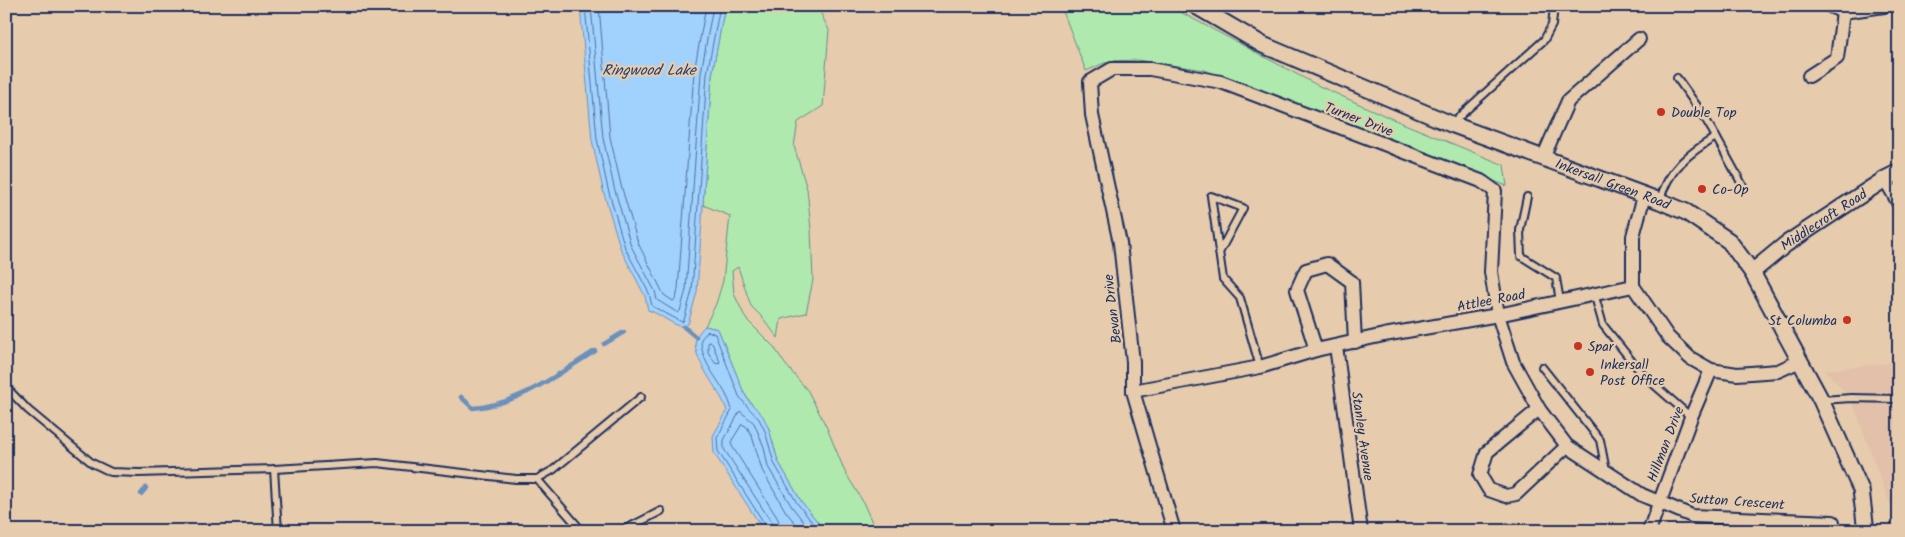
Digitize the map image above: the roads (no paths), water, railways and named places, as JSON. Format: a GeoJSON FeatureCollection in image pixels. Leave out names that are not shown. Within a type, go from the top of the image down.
{"type":"FeatureCollection","features":[{"type":"Feature","properties":{"kind":"street","name":"Inkersall Green Road"},"geometry":{"type":"LineString","coordinates":[[1196,6],[1263,45],[1451,124],[1686,212],[1729,241],[1752,272],[1821,400],[1861,490],[1866,531]]}},
{"type":"Feature","properties":{"kind":"street"},"geometry":{"type":"LineString","coordinates":[[1830,6],[1843,12],[1884,6]]}},
{"type":"Feature","properties":{"kind":"street"},"geometry":{"type":"LineString","coordinates":[[1809,76],[1837,58],[1843,12]]}},
{"type":"Feature","properties":{"kind":"street"},"geometry":{"type":"LineString","coordinates":[[1543,158],[1568,100],[1639,39]]}},
{"type":"Feature","properties":{"kind":"street","name":"Turner Drive"},"geometry":{"type":"LineString","coordinates":[[1090,82],[1112,69],[1150,68],[1221,82],[1481,181],[1495,191],[1491,272],[1498,315]]}},
{"type":"Feature","properties":{"kind":"street","name":"Bevan Drive"},"geometry":{"type":"LineString","coordinates":[[1090,82],[1092,115],[1120,243],[1133,362],[1133,391],[1174,531]]}},
{"type":"Feature","properties":{"kind":"street"},"geometry":{"type":"LineString","coordinates":[[1892,176],[1899,204]]}},
{"type":"Feature","properties":{"kind":"street","name":"Middlecroft Road"},"geometry":{"type":"LineString","coordinates":[[1752,272],[1786,244],[1892,176]]}},
{"type":"Feature","properties":{"kind":"street"},"geometry":{"type":"LineString","coordinates":[[1644,196],[1633,236],[1633,286],[1668,337],[1690,358],[1711,370],[1737,374],[1778,371],[1800,361]]}},
{"type":"Feature","properties":{"kind":"street"},"geometry":{"type":"LineString","coordinates":[[1316,350],[1297,290],[1306,270],[1327,264],[1352,282],[1355,342]]}},
{"type":"Feature","properties":{"kind":"street","name":"Attlee Road"},"geometry":{"type":"LineString","coordinates":[[1133,391],[1260,367],[1316,350],[1398,332],[1498,315],[1633,286]]}},
{"type":"Feature","properties":{"kind":"street","name":"Sutton Crescent"},"geometry":{"type":"LineString","coordinates":[[1498,315],[1513,362],[1539,409],[1567,446],[1642,495],[1659,504],[1692,516],[1833,522]]}},
{"type":"Feature","properties":{"kind":"street","name":"Stanley Avenue"},"geometry":{"type":"LineString","coordinates":[[1336,346],[1361,531]]}},
{"type":"Feature","properties":{"kind":"street","name":"Hillman Drive"},"geometry":{"type":"LineString","coordinates":[[1649,531],[1691,417],[1711,370]]}},
{"type":"Feature","properties":{"kind":"street"},"geometry":{"type":"LineString","coordinates":[[1539,409],[1487,452],[1480,475],[1489,490],[1506,496],[1516,494],[1567,446]]}},
{"type":"Feature","properties":{"kind":"lane"},"geometry":{"type":"LineString","coordinates":[[1451,124],[1544,40],[1552,25],[1554,6]]}},
{"type":"Feature","properties":{"kind":"lane"},"geometry":{"type":"LineString","coordinates":[[1676,78],[1702,113],[1743,186]]}},
{"type":"Feature","properties":{"kind":"lane"},"geometry":{"type":"LineString","coordinates":[[1660,201],[1672,172],[1687,156],[1716,137]]}},
{"type":"Feature","properties":{"kind":"lane"},"geometry":{"type":"LineString","coordinates":[[1219,253],[1243,208],[1211,196],[1219,253],[1223,279],[1240,298],[1260,367]]}},
{"type":"Feature","properties":{"kind":"lane"},"geometry":{"type":"LineString","coordinates":[[1527,197],[1520,230],[1520,256],[1556,278],[1560,301]]}},
{"type":"Feature","properties":{"kind":"lane"},"geometry":{"type":"LineString","coordinates":[[1594,293],[1603,325],[1643,375],[1691,417]]}},
{"type":"Feature","properties":{"kind":"lane"},"geometry":{"type":"LineString","coordinates":[[1542,367],[1600,440],[1606,472]]}},
{"type":"Feature","properties":{"kind":"lane"},"geometry":{"type":"LineString","coordinates":[[6,387],[28,410],[92,463],[111,472],[139,473],[274,469],[377,463],[537,480],[553,470],[642,397]]}},
{"type":"Feature","properties":{"kind":"lane"},"geometry":{"type":"LineString","coordinates":[[1821,400],[1850,398],[1899,399]]}},
{"type":"Feature","properties":{"kind":"lane"},"geometry":{"type":"LineString","coordinates":[[274,469],[278,531]]}},
{"type":"Feature","properties":{"kind":"lane"},"geometry":{"type":"LineString","coordinates":[[537,480],[582,531]]}},
{"type":"Feature","properties":{"kind":"lane"},"geometry":{"type":"LineString","coordinates":[[622,531],[661,511]]}},
{"type":"Feature","properties":{"kind":"water","name":"Ringwood Lake"},"geometry":{"type":"Polygon","coordinates":[[[580,6],[725,6],[712,75],[697,292],[688,324],[684,327],[648,310],[645,296],[621,250],[603,190],[592,140],[580,6]]]}},
{"type":"Feature","properties":{"kind":"water"},"geometry":{"type":"Polygon","coordinates":[[[705,326],[718,329],[744,393],[763,416],[769,429],[778,461],[801,501],[825,531],[764,531],[714,453],[713,436],[727,411],[697,353],[695,344],[697,336],[705,326]]]}},
{"type":"Feature","properties":{"kind":"waterway"},"geometry":{"type":"LineString","coordinates":[[684,327],[696,337]]}},
{"type":"Feature","properties":{"kind":"waterway"},"geometry":{"type":"LineString","coordinates":[[604,344],[624,332]]}},
{"type":"Feature","properties":{"kind":"waterway"},"geometry":{"type":"LineString","coordinates":[[461,397],[473,408],[490,406],[506,401],[537,387],[595,351]]}},
{"type":"Feature","properties":{"kind":"waterway"},"geometry":{"type":"LineString","coordinates":[[141,494],[146,488]]}},
{"type":"Feature","properties":{"kind":"place","name":"Double Top"},"geometry":{"type":"Point","coordinates":[1661,112]}},
{"type":"Feature","properties":{"kind":"place","name":"Co-Op"},"geometry":{"type":"Point","coordinates":[1702,189]}},
{"type":"Feature","properties":{"kind":"place","name":"St Columba"},"geometry":{"type":"Point","coordinates":[1847,320]}},
{"type":"Feature","properties":{"kind":"place","name":"Spar"},"geometry":{"type":"Point","coordinates":[1578,346]}},
{"type":"Feature","properties":{"kind":"place","name":"Inkersall Post Office"},"geometry":{"type":"Point","coordinates":[1590,372]}}]}
